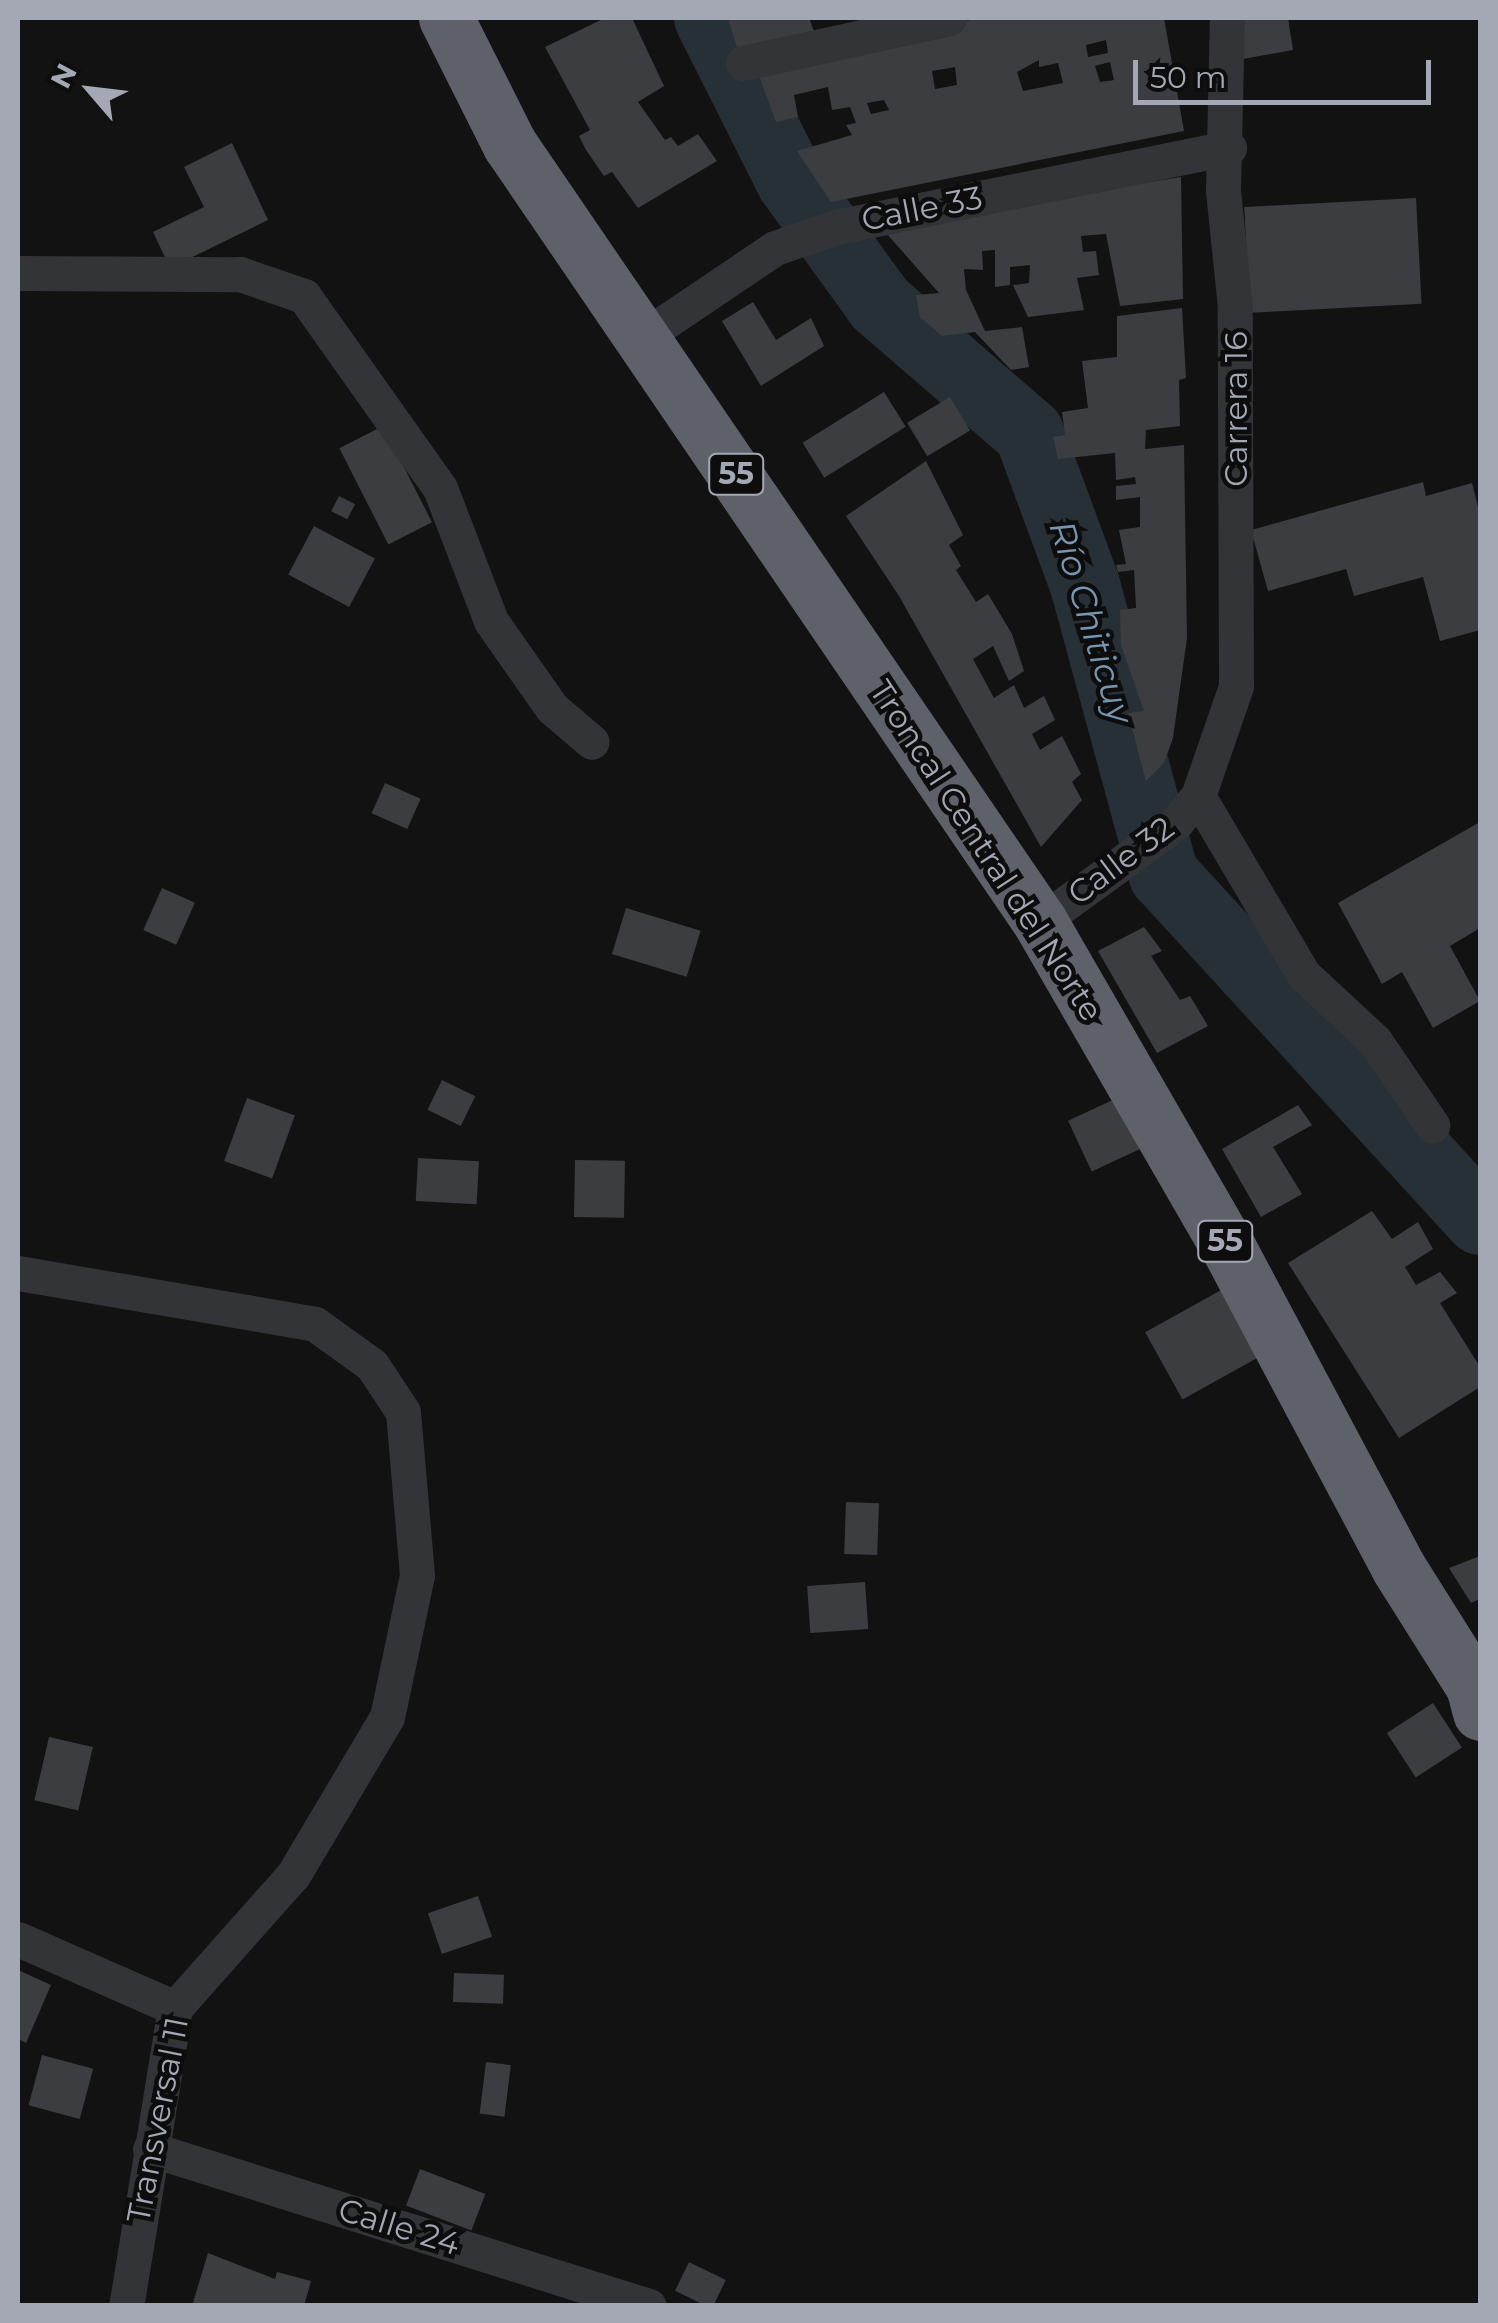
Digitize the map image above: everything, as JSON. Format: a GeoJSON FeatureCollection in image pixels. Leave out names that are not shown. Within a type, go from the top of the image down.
{"type":"FeatureCollection","features":[{"type":"Feature","properties":{"kind":"highway","name":"Troncal Central del Norte"},"geometry":{"type":"LineString","coordinates":[[446,18],[510,145],[1040,922],[1228,1247],[1398,1567],[1478,1694]]}},
{"type":"Feature","properties":{"kind":"street"},"geometry":{"type":"LineString","coordinates":[[743,64],[949,18]]}},
{"type":"Feature","properties":{"kind":"street","name":"Carrera 16"},"geometry":{"type":"LineString","coordinates":[[1198,796],[1236,686],[1236,308],[1224,190],[1229,148],[1228,18]]}},
{"type":"Feature","properties":{"kind":"street","name":"Calle 33"},"geometry":{"type":"LineString","coordinates":[[642,337],[775,248],[836,226],[1229,148]]}},
{"type":"Feature","properties":{"kind":"street"},"geometry":{"type":"LineString","coordinates":[[18,273],[240,274],[304,296],[440,488],[491,621],[552,708],[592,742]]}},
{"type":"Feature","properties":{"kind":"street"},"geometry":{"type":"LineString","coordinates":[[1198,796],[1304,974],[1375,1041],[1432,1124]]}},
{"type":"Feature","properties":{"kind":"street","name":"Calle 32"},"geometry":{"type":"LineString","coordinates":[[1040,922],[1116,862],[1175,824],[1198,796]]}},
{"type":"Feature","properties":{"kind":"street","name":"Transversal 11"},"geometry":{"type":"LineString","coordinates":[[18,1273],[315,1324],[372,1365],[402,1412],[417,1574],[386,1717],[293,1875],[175,2008],[126,2306]]}},
{"type":"Feature","properties":{"kind":"street"},"geometry":{"type":"LineString","coordinates":[[18,1939],[175,2008]]}},
{"type":"Feature","properties":{"kind":"street","name":"Calle 24"},"geometry":{"type":"LineString","coordinates":[[150,2150],[649,2306]]}},
{"type":"Feature","properties":{"kind":"building"},"geometry":{"type":"Polygon","coordinates":[[[605,18],[632,18],[664,86],[638,102],[665,140],[671,137],[678,146],[698,134],[717,161],[638,208],[612,172],[604,176],[586,150],[579,136],[590,130],[545,47],[605,18]]]}},
{"type":"Feature","properties":{"kind":"building"},"geometry":{"type":"Polygon","coordinates":[[[728,18],[809,18],[815,34],[738,51],[728,18]]]}},
{"type":"Feature","properties":{"kind":"building"},"geometry":{"type":"Polygon","coordinates":[[[980,18],[1164,18],[1184,131],[831,202],[797,151],[852,135],[846,125],[856,123],[850,107],[832,110],[828,87],[794,95],[798,117],[776,122],[755,65],[980,18]],[[1106,40],[1086,45],[1088,57],[1108,53],[1106,40]],[[1039,60],[1017,72],[1023,91],[1063,83],[1058,63],[1039,67],[1039,60]],[[1110,62],[1095,66],[1100,82],[1114,80],[1110,62]],[[955,67],[932,71],[935,89],[957,85],[955,67]],[[884,100],[867,103],[871,114],[889,110],[884,100]]]}},
{"type":"Feature","properties":{"kind":"building"},"geometry":{"type":"Polygon","coordinates":[[[1237,18],[1288,18],[1293,50],[1243,59],[1237,18]]]}},
{"type":"Feature","properties":{"kind":"building"},"geometry":{"type":"Polygon","coordinates":[[[232,143],[268,220],[170,268],[153,232],[204,207],[184,167],[232,143]]]}},
{"type":"Feature","properties":{"kind":"building"},"geometry":{"type":"Polygon","coordinates":[[[1181,177],[1183,299],[1120,306],[1106,234],[1081,236],[1083,252],[1096,251],[1099,275],[1077,278],[1084,310],[1028,317],[1013,285],[1029,283],[1030,265],[1010,267],[1010,285],[995,287],[995,250],[982,251],[983,270],[964,269],[966,290],[985,331],[1022,327],[1029,367],[1011,370],[975,332],[942,336],[920,317],[916,295],[939,293],[879,225],[1181,177]]]}},
{"type":"Feature","properties":{"kind":"building"},"geometry":{"type":"Polygon","coordinates":[[[1416,198],[1422,304],[1250,313],[1244,207],[1416,198]]]}},
{"type":"Feature","properties":{"kind":"building"},"geometry":{"type":"Polygon","coordinates":[[[753,302],[776,340],[811,318],[824,346],[761,386],[722,321],[753,302]]]}},
{"type":"Feature","properties":{"kind":"building"},"geometry":{"type":"Polygon","coordinates":[[[1182,308],[1186,378],[1179,380],[1180,426],[1146,430],[1145,449],[1184,445],[1187,638],[1173,738],[1164,763],[1146,781],[1128,713],[1144,711],[1121,645],[1120,610],[1136,608],[1134,570],[1118,572],[1116,565],[1126,564],[1119,530],[1140,527],[1140,497],[1116,500],[1116,486],[1136,484],[1135,477],[1116,480],[1115,453],[1058,459],[1053,437],[1065,435],[1062,412],[1088,408],[1082,361],[1117,357],[1117,316],[1182,308]]]}},
{"type":"Feature","properties":{"kind":"building"},"geometry":{"type":"Polygon","coordinates":[[[884,392],[906,427],[824,478],[803,443],[884,392]]]}},
{"type":"Feature","properties":{"kind":"building"},"geometry":{"type":"Polygon","coordinates":[[[950,397],[970,430],[927,456],[907,423],[950,397]]]}},
{"type":"Feature","properties":{"kind":"building"},"geometry":{"type":"Polygon","coordinates":[[[383,426],[432,522],[388,544],[339,448],[383,426]]]}},
{"type":"Feature","properties":{"kind":"building"},"geometry":{"type":"Polygon","coordinates":[[[926,461],[963,535],[949,545],[961,566],[956,570],[976,602],[988,594],[1012,634],[1024,671],[1009,681],[993,646],[973,659],[994,698],[1014,685],[1024,708],[1044,696],[1055,720],[1032,734],[1040,750],[1062,736],[1081,774],[1072,782],[1082,800],[1041,847],[899,596],[846,516],[926,461]]]}},
{"type":"Feature","properties":{"kind":"building"},"geometry":{"type":"Polygon","coordinates":[[[1423,482],[1426,496],[1472,483],[1480,515],[1480,630],[1440,641],[1423,577],[1354,596],[1346,569],[1268,591],[1251,530],[1423,482]]]}},
{"type":"Feature","properties":{"kind":"building"},"geometry":{"type":"Polygon","coordinates":[[[339,496],[355,504],[347,519],[331,511],[339,496]]]}},
{"type":"Feature","properties":{"kind":"building"},"geometry":{"type":"Polygon","coordinates":[[[314,526],[375,558],[349,607],[288,575],[314,526]]]}},
{"type":"Feature","properties":{"kind":"building"},"geometry":{"type":"Polygon","coordinates":[[[385,783],[421,799],[407,829],[372,813],[385,783]]]}},
{"type":"Feature","properties":{"kind":"building"},"geometry":{"type":"Polygon","coordinates":[[[1480,822],[1480,928],[1450,946],[1480,1001],[1433,1028],[1402,972],[1382,984],[1338,903],[1480,822]]]}},
{"type":"Feature","properties":{"kind":"building"},"geometry":{"type":"Polygon","coordinates":[[[162,888],[195,903],[176,945],[143,930],[162,888]]]}},
{"type":"Feature","properties":{"kind":"building"},"geometry":{"type":"Polygon","coordinates":[[[626,908],[701,931],[687,977],[612,954],[626,908]]]}},
{"type":"Feature","properties":{"kind":"building"},"geometry":{"type":"Polygon","coordinates":[[[1144,927],[1162,951],[1151,956],[1180,1000],[1190,996],[1208,1026],[1157,1053],[1098,951],[1144,927]]]}},
{"type":"Feature","properties":{"kind":"building"},"geometry":{"type":"Polygon","coordinates":[[[442,1080],[475,1096],[461,1126],[428,1110],[442,1080]]]}},
{"type":"Feature","properties":{"kind":"building"},"geometry":{"type":"Polygon","coordinates":[[[247,1098],[295,1115],[272,1178],[224,1161],[247,1098]]]}},
{"type":"Feature","properties":{"kind":"building"},"geometry":{"type":"Polygon","coordinates":[[[1117,1098],[1141,1149],[1092,1172],[1068,1121],[1117,1098]]]}},
{"type":"Feature","properties":{"kind":"building"},"geometry":{"type":"Polygon","coordinates":[[[1298,1105],[1312,1125],[1273,1147],[1302,1194],[1261,1217],[1222,1149],[1298,1105]]]}},
{"type":"Feature","properties":{"kind":"building"},"geometry":{"type":"Polygon","coordinates":[[[418,1158],[479,1161],[477,1204],[416,1201],[418,1158]]]}},
{"type":"Feature","properties":{"kind":"building"},"geometry":{"type":"Polygon","coordinates":[[[575,1160],[625,1161],[624,1218],[574,1217],[575,1160]]]}},
{"type":"Feature","properties":{"kind":"building"},"geometry":{"type":"Polygon","coordinates":[[[1372,1211],[1392,1239],[1418,1222],[1433,1249],[1405,1267],[1416,1285],[1440,1272],[1457,1293],[1440,1303],[1480,1367],[1480,1387],[1399,1438],[1288,1263],[1372,1211]]]}},
{"type":"Feature","properties":{"kind":"building"},"geometry":{"type":"Polygon","coordinates":[[[1223,1289],[1260,1356],[1182,1399],[1145,1332],[1223,1289]]]}},
{"type":"Feature","properties":{"kind":"building"},"geometry":{"type":"Polygon","coordinates":[[[846,1502],[879,1503],[877,1555],[844,1554],[846,1502]]]}},
{"type":"Feature","properties":{"kind":"building"},"geometry":{"type":"Polygon","coordinates":[[[1480,1556],[1480,1599],[1471,1603],[1449,1568],[1480,1556]]]}},
{"type":"Feature","properties":{"kind":"building"},"geometry":{"type":"Polygon","coordinates":[[[865,1582],[868,1629],[810,1633],[807,1586],[865,1582]]]}},
{"type":"Feature","properties":{"kind":"building"},"geometry":{"type":"Polygon","coordinates":[[[1433,1703],[1462,1747],[1416,1777],[1387,1733],[1433,1703]]]}},
{"type":"Feature","properties":{"kind":"building"},"geometry":{"type":"Polygon","coordinates":[[[49,1737],[93,1747],[78,1810],[34,1800],[49,1737]]]}},
{"type":"Feature","properties":{"kind":"building"},"geometry":{"type":"Polygon","coordinates":[[[478,1896],[492,1937],[442,1954],[428,1913],[478,1896]]]}},
{"type":"Feature","properties":{"kind":"building"},"geometry":{"type":"Polygon","coordinates":[[[18,1970],[51,1985],[26,2043],[18,2039],[18,1970]]]}},
{"type":"Feature","properties":{"kind":"building"},"geometry":{"type":"Polygon","coordinates":[[[454,1973],[504,1975],[503,2004],[453,2002],[454,1973]]]}},
{"type":"Feature","properties":{"kind":"building"},"geometry":{"type":"Polygon","coordinates":[[[42,2055],[93,2069],[80,2119],[29,2105],[42,2055]]]}},
{"type":"Feature","properties":{"kind":"building"},"geometry":{"type":"Polygon","coordinates":[[[486,2062],[511,2065],[504,2117],[480,2114],[486,2062]]]}},
{"type":"Feature","properties":{"kind":"building"},"geometry":{"type":"Polygon","coordinates":[[[420,2169],[485,2194],[471,2230],[406,2205],[420,2169]]]}},
{"type":"Feature","properties":{"kind":"building"},"geometry":{"type":"Polygon","coordinates":[[[208,2253],[275,2279],[277,2272],[311,2281],[304,2306],[192,2306],[208,2253]]]}},
{"type":"Feature","properties":{"kind":"building"},"geometry":{"type":"Polygon","coordinates":[[[689,2262],[726,2280],[713,2306],[675,2291],[689,2262]]]}},
{"type":"Feature","properties":{"kind":"waterway","name":"Río Chiticuy"},"geometry":{"type":"LineString","coordinates":[[709,18],[791,181],[880,304],[1029,433],[1085,585],[1164,875],[1480,1220]]}}]}
